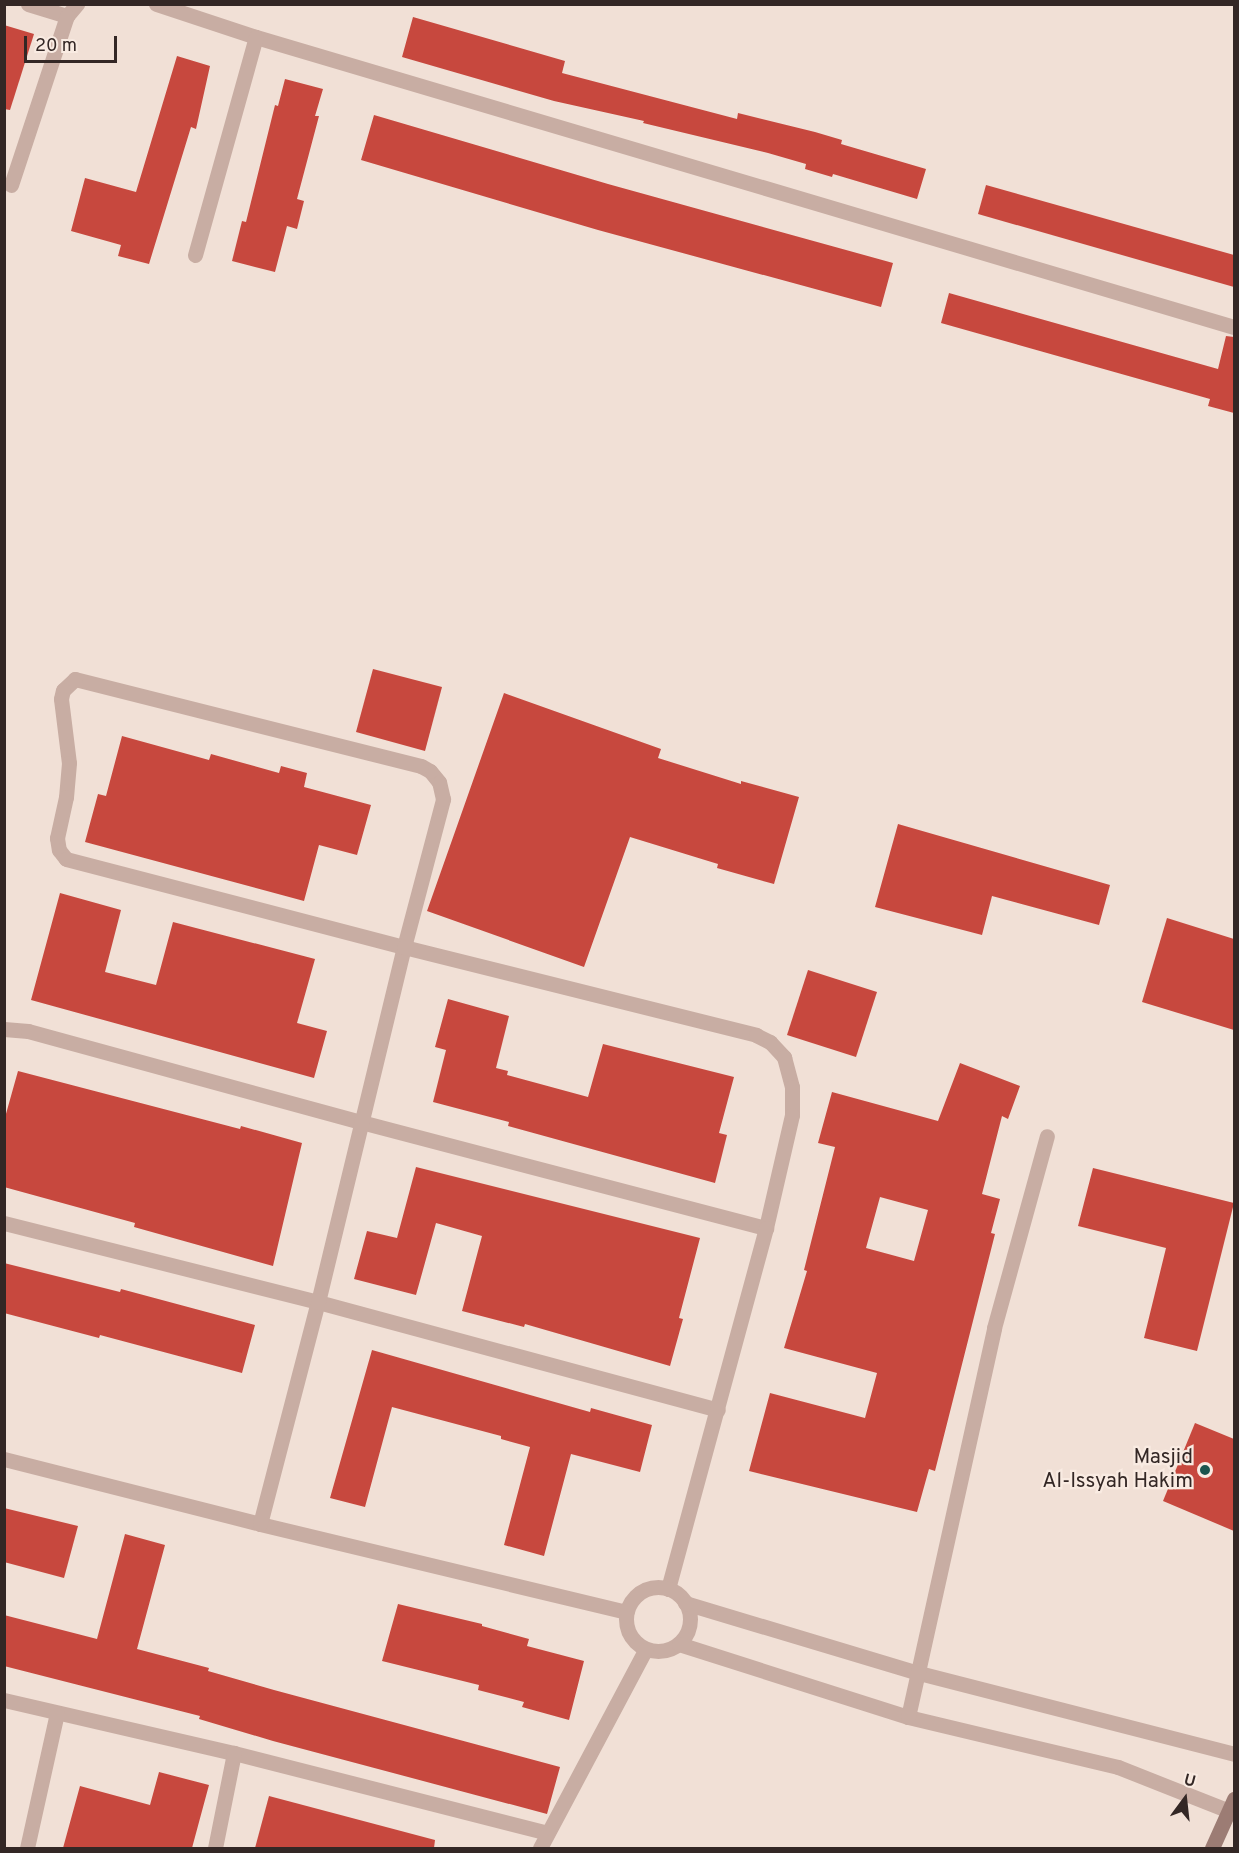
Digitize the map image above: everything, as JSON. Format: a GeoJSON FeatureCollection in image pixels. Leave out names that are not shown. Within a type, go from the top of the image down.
{"type":"FeatureCollection","features":[{"type":"Feature","properties":{"kind":"main road"},"geometry":{"type":"LineString","coordinates":[[1212,1848],[1232,1805]]}},
{"type":"Feature","properties":{"kind":"street"},"geometry":{"type":"LineString","coordinates":[[28,4],[67,16]]}},
{"type":"Feature","properties":{"kind":"street"},"geometry":{"type":"LineString","coordinates":[[11,185],[67,16],[77,4]]}},
{"type":"Feature","properties":{"kind":"street"},"geometry":{"type":"LineString","coordinates":[[156,4],[256,37],[1234,327]]}},
{"type":"Feature","properties":{"kind":"street"},"geometry":{"type":"LineString","coordinates":[[195,255],[256,37]]}},
{"type":"Feature","properties":{"kind":"street"},"geometry":{"type":"LineString","coordinates":[[260,1524],[318,1302],[404,947],[442,807],[439,782],[430,771],[421,766],[81,680],[69,681],[63,690],[61,699],[69,763],[66,796],[57,838],[59,850],[66,859],[404,947],[756,1035],[770,1042],[784,1058],[792,1087],[792,1115],[766,1227],[668,1589]]}},
{"type":"Feature","properties":{"kind":"street"},"geometry":{"type":"LineString","coordinates":[[4,1029],[28,1031],[361,1122],[766,1227]]}},
{"type":"Feature","properties":{"kind":"street"},"geometry":{"type":"LineString","coordinates":[[908,1717],[994,1328],[1047,1136]]}},
{"type":"Feature","properties":{"kind":"street"},"geometry":{"type":"LineString","coordinates":[[4,1223],[318,1302],[718,1410]]}},
{"type":"Feature","properties":{"kind":"street"},"geometry":{"type":"LineString","coordinates":[[4,1459],[260,1524],[627,1612]]}},
{"type":"Feature","properties":{"kind":"street"},"geometry":{"type":"LineString","coordinates":[[686,1603],[690,1620],[684,1637],[679,1644],[666,1650],[646,1649],[638,1644],[628,1629],[627,1612],[630,1604],[640,1593],[655,1588],[668,1589],[686,1603],[919,1673],[1234,1754]]}},
{"type":"Feature","properties":{"kind":"street"},"geometry":{"type":"LineString","coordinates":[[679,1644],[908,1717],[1118,1767],[1232,1805]]}},
{"type":"Feature","properties":{"kind":"street"},"geometry":{"type":"LineString","coordinates":[[540,1848],[646,1649]]}},
{"type":"Feature","properties":{"kind":"street"},"geometry":{"type":"LineString","coordinates":[[4,1700],[234,1754],[547,1833]]}},
{"type":"Feature","properties":{"kind":"street"},"geometry":{"type":"LineString","coordinates":[[27,1848],[57,1713]]}},
{"type":"Feature","properties":{"kind":"street"},"geometry":{"type":"LineString","coordinates":[[215,1848],[234,1754]]}},
{"type":"Feature","properties":{"kind":"building"},"geometry":{"type":"Polygon","coordinates":[[[413,17],[565,61],[562,73],[737,119],[738,113],[815,132],[842,140],[841,144],[926,169],[917,199],[833,174],[832,177],[805,169],[806,164],[768,153],[643,123],[644,121],[554,101],[402,57],[413,17]]]}},
{"type":"Feature","properties":{"kind":"building"},"geometry":{"type":"Polygon","coordinates":[[[4,25],[34,34],[10,110],[4,109],[4,25]]]}},
{"type":"Feature","properties":{"kind":"building"},"geometry":{"type":"Polygon","coordinates":[[[177,56],[210,66],[196,129],[191,127],[149,264],[118,256],[121,245],[71,231],[85,178],[136,192],[177,56]]]}},
{"type":"Feature","properties":{"kind":"building"},"geometry":{"type":"Polygon","coordinates":[[[285,79],[323,89],[315,116],[319,116],[297,199],[304,201],[297,229],[287,226],[275,272],[232,261],[242,221],[246,222],[275,105],[278,106],[285,79]]]}},
{"type":"Feature","properties":{"kind":"building"},"geometry":{"type":"Polygon","coordinates":[[[374,115],[608,184],[893,263],[881,307],[598,230],[361,160],[374,115]]]}},
{"type":"Feature","properties":{"kind":"building"},"geometry":{"type":"Polygon","coordinates":[[[986,185],[1234,255],[1234,287],[978,214],[986,185]]]}},
{"type":"Feature","properties":{"kind":"building"},"geometry":{"type":"Polygon","coordinates":[[[949,293],[1218,369],[1226,336],[1234,337],[1234,413],[1208,406],[1210,399],[941,323],[949,293]]]}},
{"type":"Feature","properties":{"kind":"building"},"geometry":{"type":"Polygon","coordinates":[[[373,669],[442,687],[425,751],[356,732],[373,669]]]}},
{"type":"Feature","properties":{"kind":"building"},"geometry":{"type":"Polygon","coordinates":[[[504,693],[661,749],[658,758],[741,784],[741,781],[799,797],[774,884],[717,868],[718,864],[630,837],[584,967],[427,911],[504,693]]]}},
{"type":"Feature","properties":{"kind":"building"},"geometry":{"type":"Polygon","coordinates":[[[122,736],[209,760],[211,754],[279,773],[281,766],[307,773],[304,787],[371,805],[357,855],[319,845],[304,901],[85,842],[98,794],[106,796],[122,736]]]}},
{"type":"Feature","properties":{"kind":"building"},"geometry":{"type":"Polygon","coordinates":[[[898,824],[1110,885],[1099,925],[992,896],[982,935],[875,907],[898,824]]]}},
{"type":"Feature","properties":{"kind":"building"},"geometry":{"type":"Polygon","coordinates":[[[60,893],[121,910],[105,972],[156,985],[173,922],[315,959],[297,1023],[327,1031],[314,1078],[31,1000],[60,893]]]}},
{"type":"Feature","properties":{"kind":"building"},"geometry":{"type":"Polygon","coordinates":[[[1167,918],[1234,939],[1234,1030],[1142,1002],[1167,918]]]}},
{"type":"Feature","properties":{"kind":"building"},"geometry":{"type":"Polygon","coordinates":[[[808,970],[877,992],[856,1057],[787,1035],[808,970]]]}},
{"type":"Feature","properties":{"kind":"building"},"geometry":{"type":"Polygon","coordinates":[[[448,999],[509,1016],[496,1068],[508,1071],[507,1075],[588,1097],[603,1044],[734,1077],[719,1133],[727,1135],[715,1183],[508,1126],[509,1122],[433,1102],[446,1050],[435,1047],[448,999]]]}},
{"type":"Feature","properties":{"kind":"building"},"geometry":{"type":"Polygon","coordinates":[[[960,1063],[1020,1086],[1008,1119],[1002,1116],[982,1194],[1000,1199],[991,1233],[995,1234],[935,1471],[929,1469],[917,1512],[749,1471],[770,1393],[865,1418],[877,1373],[784,1348],[807,1271],[804,1270],[835,1147],[818,1143],[832,1092],[938,1121],[960,1063]],[[880,1197],[866,1248],[914,1261],[928,1210],[880,1197]]]}},
{"type":"Feature","properties":{"kind":"building"},"geometry":{"type":"Polygon","coordinates":[[[18,1071],[302,1143],[273,1266],[134,1227],[135,1223],[4,1187],[4,1121],[18,1071]]]}},
{"type":"Feature","properties":{"kind":"building"},"geometry":{"type":"Polygon","coordinates":[[[416,1167],[700,1238],[679,1318],[683,1319],[670,1366],[525,1324],[524,1327],[462,1311],[482,1236],[436,1223],[416,1295],[354,1279],[367,1231],[397,1238],[416,1167]]]}},
{"type":"Feature","properties":{"kind":"building"},"geometry":{"type":"Polygon","coordinates":[[[1093,1168],[1234,1203],[1197,1351],[1144,1338],[1166,1248],[1078,1226],[1093,1168]]]}},
{"type":"Feature","properties":{"kind":"building"},"geometry":{"type":"Polygon","coordinates":[[[4,1263],[120,1292],[121,1289],[255,1325],[242,1373],[100,1335],[99,1338],[4,1313],[4,1263]]]}},
{"type":"Feature","properties":{"kind":"building"},"geometry":{"type":"Polygon","coordinates":[[[372,1350],[590,1412],[591,1408],[652,1425],[640,1472],[571,1454],[544,1556],[504,1545],[530,1447],[501,1439],[501,1436],[392,1407],[365,1507],[330,1498],[372,1350]]]}},
{"type":"Feature","properties":{"kind":"building","name":"Masjid Al-Issyah Hakim"},"geometry":{"type":"Polygon","coordinates":[[[1195,1423],[1234,1439],[1234,1531],[1163,1501],[1195,1423]]]}},
{"type":"Feature","properties":{"kind":"building"},"geometry":{"type":"Polygon","coordinates":[[[4,1508],[78,1526],[64,1578],[4,1562],[4,1508]]]}},
{"type":"Feature","properties":{"kind":"building"},"geometry":{"type":"Polygon","coordinates":[[[125,1534],[165,1545],[137,1649],[209,1668],[208,1671],[274,1690],[560,1767],[547,1814],[273,1741],[199,1719],[200,1716],[4,1666],[4,1615],[97,1639],[125,1534]]]}},
{"type":"Feature","properties":{"kind":"building"},"geometry":{"type":"Polygon","coordinates":[[[398,1604],[482,1624],[482,1626],[529,1639],[527,1646],[584,1661],[569,1720],[522,1707],[524,1702],[478,1690],[479,1685],[382,1661],[398,1604]]]}},
{"type":"Feature","properties":{"kind":"building"},"geometry":{"type":"Polygon","coordinates":[[[159,1772],[209,1785],[192,1848],[63,1848],[80,1786],[150,1805],[159,1772]]]}},
{"type":"Feature","properties":{"kind":"building"},"geometry":{"type":"Polygon","coordinates":[[[269,1796],[435,1840],[434,1848],[255,1848],[269,1796]]]}},
{"type":"Feature","properties":{"kind":"place","name":"Masjid Al-Issyah Hakim"},"geometry":{"type":"Point","coordinates":[1205,1470]}}]}
